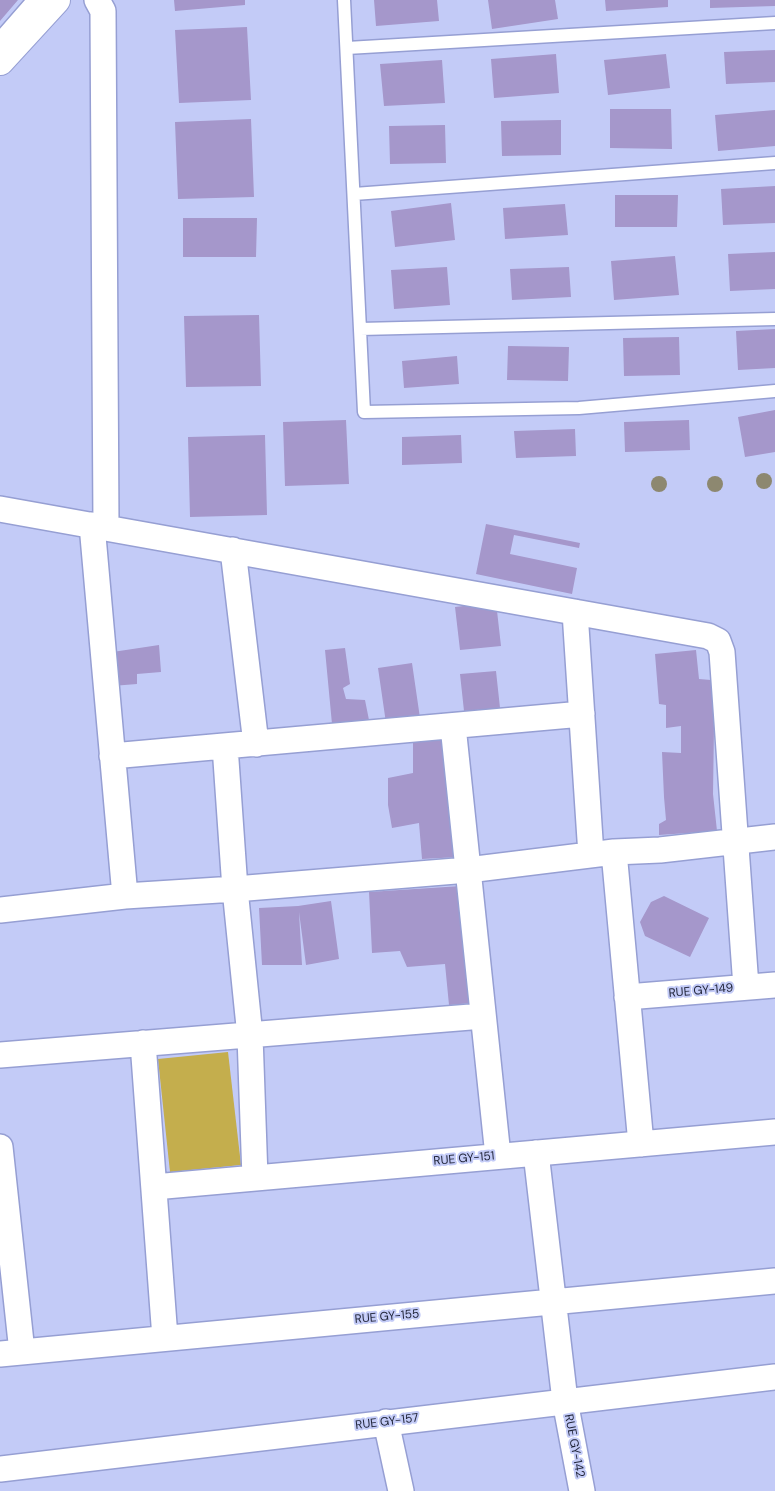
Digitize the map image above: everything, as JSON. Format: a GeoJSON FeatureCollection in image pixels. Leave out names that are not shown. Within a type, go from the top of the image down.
{"type":"FeatureCollection","features":[{"type":"Feature","properties":{"kind":"main road"},"geometry":{"type":"LineString","coordinates":[[0,61],[56,0]]}},
{"type":"Feature","properties":{"kind":"street"},"geometry":{"type":"LineString","coordinates":[[98,0],[103,11],[99,526],[112,756],[125,896]]}},
{"type":"Feature","properties":{"kind":"street"},"geometry":{"type":"LineString","coordinates":[[0,509],[708,636],[718,641],[722,652],[746,987]]}},
{"type":"Feature","properties":{"kind":"street"},"geometry":{"type":"LineString","coordinates":[[233,550],[256,744]]}},
{"type":"Feature","properties":{"kind":"street"},"geometry":{"type":"LineString","coordinates":[[575,612],[582,714],[602,854],[627,997],[641,1144]]}},
{"type":"Feature","properties":{"kind":"street"},"geometry":{"type":"LineString","coordinates":[[112,756],[582,714]]}},
{"type":"Feature","properties":{"kind":"street"},"geometry":{"type":"LineString","coordinates":[[454,726],[498,1156]]}},
{"type":"Feature","properties":{"kind":"street"},"geometry":{"type":"LineString","coordinates":[[224,746],[235,890],[250,1036],[255,1178]]}},
{"type":"Feature","properties":{"kind":"street"},"geometry":{"type":"LineString","coordinates":[[0,910],[125,896],[235,890],[468,870],[602,854],[660,850],[775,837]]}},
{"type":"Feature","properties":{"kind":"street","name":"RUE GY-149"},"geometry":{"type":"LineString","coordinates":[[627,997],[775,984]]}},
{"type":"Feature","properties":{"kind":"street"},"geometry":{"type":"LineString","coordinates":[[0,1055],[483,1016]]}},
{"type":"Feature","properties":{"kind":"street"},"geometry":{"type":"LineString","coordinates":[[143,1043],[165,1338]]}},
{"type":"Feature","properties":{"kind":"street","name":"RUE GY-151"},"geometry":{"type":"LineString","coordinates":[[154,1187],[775,1132]]}},
{"type":"Feature","properties":{"kind":"street"},"geometry":{"type":"LineString","coordinates":[[0,1147],[11,1353]]}},
{"type":"Feature","properties":{"kind":"street","name":"RUE GY-142"},"geometry":{"type":"LineString","coordinates":[[536,1153],[565,1400],[582,1491]]}},
{"type":"Feature","properties":{"kind":"street","name":"RUE GY-155"},"geometry":{"type":"LineString","coordinates":[[11,1353],[775,1280]]}},
{"type":"Feature","properties":{"kind":"street","name":"RUE GY-157"},"geometry":{"type":"LineString","coordinates":[[0,1469],[565,1400],[775,1377]]}},
{"type":"Feature","properties":{"kind":"street"},"geometry":{"type":"LineString","coordinates":[[386,1422],[401,1491]]}},
{"type":"Feature","properties":{"kind":"lane"},"geometry":{"type":"LineString","coordinates":[[0,38],[33,0]]}},
{"type":"Feature","properties":{"kind":"lane"},"geometry":{"type":"LineString","coordinates":[[344,0],[364,412],[579,408],[775,391]]}},
{"type":"Feature","properties":{"kind":"lane"},"geometry":{"type":"LineString","coordinates":[[347,48],[775,23]]}},
{"type":"Feature","properties":{"kind":"lane"},"geometry":{"type":"LineString","coordinates":[[354,194],[775,163]]}},
{"type":"Feature","properties":{"kind":"lane"},"geometry":{"type":"LineString","coordinates":[[360,329],[775,319]]}},
{"type":"Feature","properties":{"kind":"shaded area"},"geometry":{"type":"Polygon","coordinates":[[[228,1052],[241,1165],[170,1172],[158,1059],[228,1052]]]}},
{"type":"Feature","properties":{"kind":"building"},"geometry":{"type":"Polygon","coordinates":[[[0,0],[18,0],[0,21],[0,0]]]}},
{"type":"Feature","properties":{"kind":"building"},"geometry":{"type":"Polygon","coordinates":[[[174,0],[245,0],[245,5],[175,11],[174,0]]]}},
{"type":"Feature","properties":{"kind":"building"},"geometry":{"type":"Polygon","coordinates":[[[374,0],[437,0],[439,21],[376,26],[374,0]]]}},
{"type":"Feature","properties":{"kind":"building"},"geometry":{"type":"Polygon","coordinates":[[[488,0],[555,0],[558,19],[492,29],[488,0]]]}},
{"type":"Feature","properties":{"kind":"building"},"geometry":{"type":"Polygon","coordinates":[[[605,0],[668,0],[668,7],[606,11],[605,0]]]}},
{"type":"Feature","properties":{"kind":"building"},"geometry":{"type":"Polygon","coordinates":[[[710,0],[775,0],[775,6],[710,8],[710,0]]]}},
{"type":"Feature","properties":{"kind":"building"},"geometry":{"type":"Polygon","coordinates":[[[247,27],[251,100],[179,103],[175,30],[247,27]]]}},
{"type":"Feature","properties":{"kind":"building"},"geometry":{"type":"Polygon","coordinates":[[[775,50],[775,82],[726,84],[724,52],[775,50]]]}},
{"type":"Feature","properties":{"kind":"building"},"geometry":{"type":"Polygon","coordinates":[[[556,54],[559,93],[494,98],[491,59],[556,54]]]}},
{"type":"Feature","properties":{"kind":"building"},"geometry":{"type":"Polygon","coordinates":[[[666,54],[670,88],[608,95],[604,60],[666,54]]]}},
{"type":"Feature","properties":{"kind":"building"},"geometry":{"type":"Polygon","coordinates":[[[442,60],[445,103],[384,106],[380,64],[442,60]]]}},
{"type":"Feature","properties":{"kind":"building"},"geometry":{"type":"Polygon","coordinates":[[[610,109],[671,109],[672,149],[610,148],[610,109]]]}},
{"type":"Feature","properties":{"kind":"building"},"geometry":{"type":"Polygon","coordinates":[[[775,110],[775,146],[718,151],[715,115],[775,110]]]}},
{"type":"Feature","properties":{"kind":"building"},"geometry":{"type":"Polygon","coordinates":[[[251,119],[254,197],[178,199],[175,122],[251,119]]]}},
{"type":"Feature","properties":{"kind":"building"},"geometry":{"type":"Polygon","coordinates":[[[561,120],[561,155],[502,156],[501,121],[561,120]]]}},
{"type":"Feature","properties":{"kind":"building"},"geometry":{"type":"Polygon","coordinates":[[[445,125],[446,163],[390,164],[389,126],[445,125]]]}},
{"type":"Feature","properties":{"kind":"building"},"geometry":{"type":"Polygon","coordinates":[[[775,186],[775,223],[723,225],[721,189],[775,186]]]}},
{"type":"Feature","properties":{"kind":"building"},"geometry":{"type":"Polygon","coordinates":[[[615,195],[678,195],[677,227],[615,227],[615,195]]]}},
{"type":"Feature","properties":{"kind":"building"},"geometry":{"type":"Polygon","coordinates":[[[451,203],[455,240],[395,247],[391,211],[451,203]]]}},
{"type":"Feature","properties":{"kind":"building"},"geometry":{"type":"Polygon","coordinates":[[[565,204],[568,235],[505,239],[503,208],[565,204]]]}},
{"type":"Feature","properties":{"kind":"building"},"geometry":{"type":"Polygon","coordinates":[[[183,218],[257,218],[256,257],[183,257],[183,218]]]}},
{"type":"Feature","properties":{"kind":"building"},"geometry":{"type":"Polygon","coordinates":[[[775,252],[775,289],[730,291],[728,254],[775,252]]]}},
{"type":"Feature","properties":{"kind":"building"},"geometry":{"type":"Polygon","coordinates":[[[675,256],[679,295],[614,300],[611,261],[675,256]]]}},
{"type":"Feature","properties":{"kind":"building"},"geometry":{"type":"Polygon","coordinates":[[[447,267],[450,305],[394,309],[391,270],[447,267]]]}},
{"type":"Feature","properties":{"kind":"building"},"geometry":{"type":"Polygon","coordinates":[[[569,267],[571,297],[512,300],[510,269],[569,267]]]}},
{"type":"Feature","properties":{"kind":"building"},"geometry":{"type":"Polygon","coordinates":[[[259,315],[261,386],[186,387],[184,316],[259,315]]]}},
{"type":"Feature","properties":{"kind":"building"},"geometry":{"type":"Polygon","coordinates":[[[775,329],[775,368],[738,370],[736,331],[775,329]]]}},
{"type":"Feature","properties":{"kind":"building"},"geometry":{"type":"Polygon","coordinates":[[[679,337],[680,375],[624,376],[623,338],[679,337]]]}},
{"type":"Feature","properties":{"kind":"building"},"geometry":{"type":"Polygon","coordinates":[[[508,346],[569,347],[568,381],[507,380],[508,346]]]}},
{"type":"Feature","properties":{"kind":"building"},"geometry":{"type":"Polygon","coordinates":[[[457,356],[459,384],[404,388],[402,361],[457,356]]]}},
{"type":"Feature","properties":{"kind":"building"},"geometry":{"type":"Polygon","coordinates":[[[775,410],[775,452],[745,457],[738,417],[775,410]]]}},
{"type":"Feature","properties":{"kind":"building"},"geometry":{"type":"Polygon","coordinates":[[[346,420],[349,484],[285,486],[283,422],[346,420]]]}},
{"type":"Feature","properties":{"kind":"building"},"geometry":{"type":"Polygon","coordinates":[[[689,420],[690,450],[625,452],[624,422],[689,420]]]}},
{"type":"Feature","properties":{"kind":"building"},"geometry":{"type":"Polygon","coordinates":[[[575,429],[576,456],[516,458],[514,431],[575,429]]]}},
{"type":"Feature","properties":{"kind":"building"},"geometry":{"type":"Polygon","coordinates":[[[265,435],[267,515],[190,517],[188,437],[265,435]]]}},
{"type":"Feature","properties":{"kind":"building"},"geometry":{"type":"Polygon","coordinates":[[[461,435],[462,463],[402,465],[402,437],[461,435]]]}},
{"type":"Feature","properties":{"kind":"building"},"geometry":{"type":"Polygon","coordinates":[[[486,524],[580,543],[579,548],[514,535],[510,554],[577,568],[572,594],[476,574],[486,524]]]}},
{"type":"Feature","properties":{"kind":"building"},"geometry":{"type":"Polygon","coordinates":[[[496,602],[501,646],[460,650],[455,607],[496,602]]]}},
{"type":"Feature","properties":{"kind":"building"},"geometry":{"type":"Polygon","coordinates":[[[159,645],[161,672],[137,674],[137,684],[112,686],[106,653],[159,645]]]}},
{"type":"Feature","properties":{"kind":"building"},"geometry":{"type":"Polygon","coordinates":[[[345,648],[350,684],[343,688],[346,699],[365,700],[369,720],[332,724],[325,650],[345,648]]]}},
{"type":"Feature","properties":{"kind":"building"},"geometry":{"type":"Polygon","coordinates":[[[696,650],[699,679],[711,680],[714,727],[713,794],[717,831],[659,835],[659,824],[666,820],[662,752],[681,753],[681,726],[666,728],[666,705],[659,704],[655,654],[696,650]]]}},
{"type":"Feature","properties":{"kind":"building"},"geometry":{"type":"Polygon","coordinates":[[[412,663],[420,718],[386,723],[378,668],[412,663]]]}},
{"type":"Feature","properties":{"kind":"building"},"geometry":{"type":"Polygon","coordinates":[[[496,671],[500,708],[464,711],[460,674],[496,671]]]}},
{"type":"Feature","properties":{"kind":"building"},"geometry":{"type":"Polygon","coordinates":[[[442,736],[459,857],[422,859],[419,823],[392,828],[388,805],[388,778],[413,773],[413,737],[442,736]]]}},
{"type":"Feature","properties":{"kind":"building"},"geometry":{"type":"Polygon","coordinates":[[[461,886],[472,1003],[449,1005],[445,964],[407,967],[400,951],[372,953],[369,892],[461,886]]]}},
{"type":"Feature","properties":{"kind":"building"},"geometry":{"type":"Polygon","coordinates":[[[664,896],[709,918],[690,957],[645,936],[640,922],[651,902],[664,896]]]}},
{"type":"Feature","properties":{"kind":"building"},"geometry":{"type":"Polygon","coordinates":[[[331,901],[339,959],[306,965],[299,912],[302,965],[262,965],[259,908],[298,906],[331,901]]]}}]}
